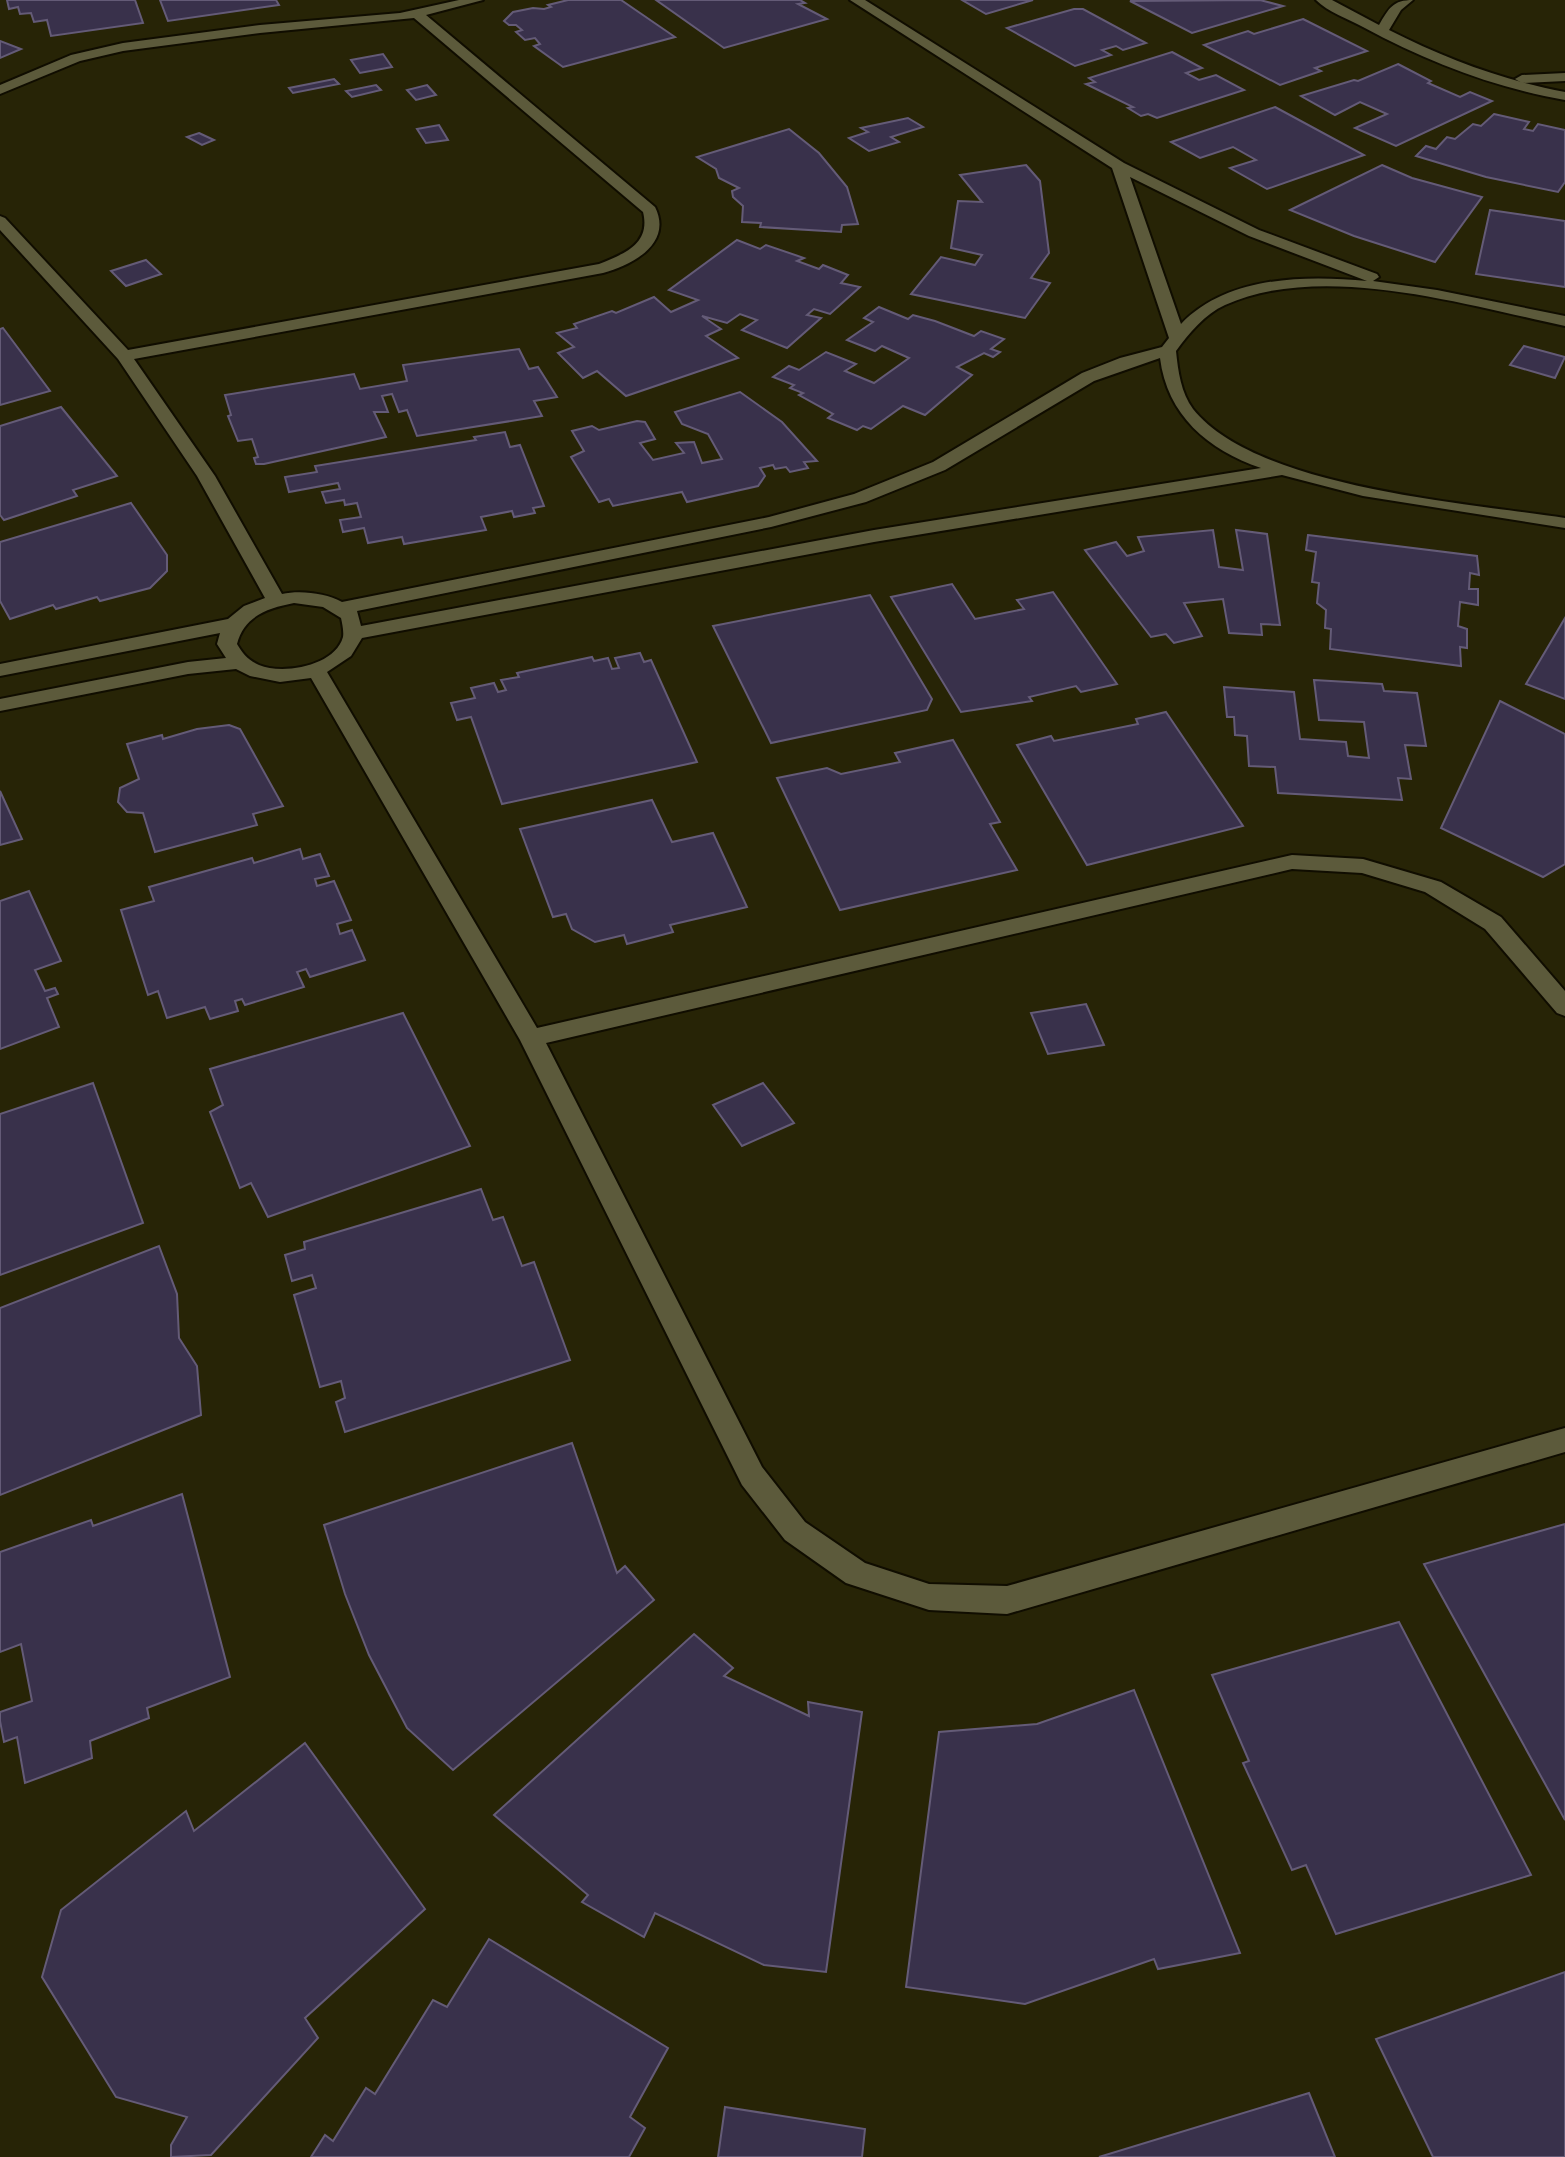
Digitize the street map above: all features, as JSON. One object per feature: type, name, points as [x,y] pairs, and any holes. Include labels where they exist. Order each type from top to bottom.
[{"type":"street","points":[[0,90],[76,58],[136,45],[260,29],[418,15],[477,0]]},
{"type":"street","points":[[856,0],[1119,166],[1254,233],[1423,294]]},
{"type":"street","points":[[1322,0],[1426,56],[1483,78],[1565,96]]},
{"type":"street","points":[[1382,31],[1396,8],[1407,0]]},
{"type":"street","points":[[124,356],[603,268],[642,248],[652,235],[655,222],[650,210],[418,15]]},
{"type":"street","points":[[1483,78],[1565,77]]},
{"type":"street","points":[[1119,166],[1173,344],[1170,384],[1189,416],[1226,446],[1279,470],[1341,487],[1565,523]]},
{"type":"street","points":[[0,221],[124,356],[206,476],[276,600]]},
{"type":"street","points":[[342,608],[771,522],[860,498],[939,466],[1088,377],[1173,344],[1219,302],[1264,287],[1302,283],[1351,284],[1423,294],[1565,321]]},
{"type":"street","points":[[355,633],[874,536],[1279,470]]},
{"type":"street","points":[[313,598],[342,608],[350,615],[355,633],[350,647],[336,660],[316,670],[281,676],[248,670],[236,663],[227,644],[234,624],[244,614],[276,600],[313,598]]},
{"type":"street","points":[[0,670],[234,624]]},
{"type":"street","points":[[0,705],[188,668],[236,663]]},
{"type":"street","points":[[316,670],[531,1038],[752,1476],[795,1531],[856,1574],[929,1597],[1007,1600],[1565,1440]]},
{"type":"street","points":[[531,1038],[1292,862],[1363,866],[1433,887],[1493,923],[1565,1007]]},
{"type":"building","points":[[7,0],[135,0],[143,23],[51,36],[47,20],[34,22],[31,13],[20,14],[18,7],[9,9]]},
{"type":"building","points":[[160,0],[276,0],[279,5],[168,21]]},
{"type":"building","points":[[568,0],[621,0],[675,37],[563,67],[534,46],[540,44],[535,38],[525,40],[516,32],[522,30],[504,21],[513,12],[544,9]]},
{"type":"building","points":[[656,0],[800,0],[805,3],[798,4],[827,19],[724,48]]},
{"type":"building","points":[[962,0],[1033,0],[986,14]]},
{"type":"building","points":[[1260,0],[1283,6],[1192,33],[1130,1]]},
{"type":"building","points":[[1083,9],[1146,43],[1123,50],[1116,46],[1102,50],[1111,55],[1075,66],[1007,28]]},
{"type":"building","points":[[1303,19],[1367,51],[1315,68],[1321,71],[1280,85],[1204,45],[1248,31],[1254,34]]},
{"type":"building","points":[[0,41],[21,49],[0,58]]},
{"type":"building","points":[[1172,52],[1202,68],[1186,73],[1199,80],[1216,75],[1244,90],[1157,118],[1148,114],[1141,116],[1128,108],[1133,107],[1086,84],[1095,82],[1089,78]]},
{"type":"building","points":[[383,54],[392,67],[360,73],[351,60]]},
{"type":"building","points":[[1398,64],[1431,81],[1428,83],[1460,97],[1470,92],[1492,101],[1396,146],[1355,128],[1387,114],[1360,102],[1335,115],[1301,96],[1358,81]]},
{"type":"building","points":[[334,79],[339,84],[293,93],[289,88]]},
{"type":"building","points":[[376,85],[381,90],[352,97],[346,91]]},
{"type":"building","points":[[427,85],[436,95],[416,100],[407,90]]},
{"type":"building","points":[[1275,107],[1364,155],[1267,189],[1230,168],[1256,160],[1233,147],[1200,158],[1171,142]]},
{"type":"building","points":[[1494,114],[1529,122],[1524,129],[1533,131],[1538,124],[1565,130],[1565,182],[1558,192],[1486,177],[1416,156],[1426,146],[1436,149],[1447,137],[1455,139],[1473,124],[1481,126]]},
{"type":"building","points":[[908,118],[923,127],[891,137],[899,142],[869,151],[849,138],[868,132],[861,128]]},
{"type":"building","points":[[439,125],[448,140],[426,143],[417,129]]},
{"type":"building","points":[[789,129],[819,153],[847,187],[858,224],[842,225],[841,232],[760,227],[761,223],[742,222],[743,206],[733,197],[732,191],[739,188],[719,178],[716,169],[697,157]]},
{"type":"building","points":[[199,133],[214,140],[202,145],[187,137]]},
{"type":"building","points":[[1026,165],[1040,181],[1049,253],[1031,278],[1050,283],[1025,318],[911,294],[941,257],[975,265],[982,255],[951,248],[958,201],[982,202],[960,175]]},
{"type":"building","points":[[1382,165],[1412,178],[1482,197],[1435,262],[1354,236],[1290,210]]},
{"type":"building","points":[[1490,210],[1565,221],[1565,287],[1476,274]]},
{"type":"building","points":[[737,240],[760,249],[766,245],[804,258],[797,261],[819,269],[823,265],[848,275],[841,283],[860,287],[830,314],[814,309],[807,315],[821,318],[787,348],[742,330],[757,320],[740,314],[727,323],[702,316],[721,329],[706,336],[738,358],[626,396],[597,371],[583,378],[558,353],[574,347],[557,333],[577,328],[574,324],[612,311],[616,313],[654,297],[671,312],[698,300],[669,290]]},
{"type":"building","points":[[146,260],[161,274],[126,286],[111,271]]},
{"type":"building","points":[[879,307],[908,319],[913,315],[974,336],[981,331],[1004,339],[991,349],[1000,352],[993,357],[984,353],[957,367],[972,375],[925,415],[903,406],[871,429],[863,426],[857,430],[828,418],[833,414],[799,395],[803,393],[790,388],[794,385],[773,377],[789,366],[799,370],[826,352],[856,364],[845,371],[874,383],[909,358],[882,346],[875,351],[847,340],[873,322],[864,318]]},
{"type":"building","points":[[3,328],[50,391],[0,405],[0,329]]},
{"type":"building","points":[[1524,346],[1565,357],[1555,378],[1510,365]]},
{"type":"building","points":[[519,349],[529,369],[538,367],[557,397],[534,401],[542,416],[417,436],[407,410],[399,412],[392,394],[382,396],[388,412],[374,412],[386,437],[256,464],[254,458],[258,457],[252,439],[238,441],[228,416],[231,415],[225,395],[354,374],[360,389],[407,381],[403,365]]},
{"type":"building","points":[[740,392],[782,422],[817,461],[804,462],[808,468],[790,472],[786,467],[775,469],[773,465],[760,468],[765,476],[758,486],[687,502],[682,492],[613,506],[609,499],[599,502],[571,457],[584,451],[572,431],[592,426],[599,430],[637,421],[645,422],[655,439],[640,443],[653,460],[684,453],[676,443],[694,442],[702,463],[722,459],[708,434],[682,424],[675,412]]},
{"type":"building","points":[[61,407],[117,476],[73,490],[77,496],[4,520],[0,515],[0,426]]},
{"type":"building","points":[[505,432],[510,447],[520,445],[544,506],[533,508],[535,513],[514,517],[512,511],[481,517],[486,530],[404,544],[402,537],[368,543],[364,528],[343,532],[340,520],[361,517],[357,503],[345,505],[344,500],[326,503],[322,492],[340,489],[338,483],[289,492],[285,477],[317,472],[315,466],[476,440],[474,437]]},
{"type":"building","points":[[131,503],[167,555],[167,571],[150,588],[100,601],[97,597],[56,609],[53,605],[10,619],[0,601],[0,542]]},
{"type":"building","points":[[1213,530],[1219,567],[1243,570],[1236,530],[1267,534],[1280,625],[1261,624],[1262,635],[1229,633],[1223,599],[1184,603],[1202,636],[1174,643],[1166,634],[1151,637],[1085,550],[1116,542],[1127,556],[1144,551],[1138,537]]},
{"type":"building","points":[[1308,535],[1477,556],[1479,575],[1470,573],[1469,589],[1478,589],[1478,605],[1460,602],[1458,626],[1467,629],[1467,648],[1460,647],[1461,666],[1330,649],[1331,629],[1325,628],[1326,610],[1317,603],[1319,583],[1312,582],[1316,552],[1306,550]]},
{"type":"building","points":[[952,584],[975,619],[1024,609],[1017,600],[1053,592],[1117,684],[1081,692],[1076,686],[1029,697],[1032,701],[961,712],[891,597]]},
{"type":"building","points":[[870,595],[932,699],[927,710],[771,743],[713,626]]},
{"type":"building","points":[[1565,618],[1565,699],[1526,684]]},
{"type":"building","points":[[640,653],[644,662],[651,660],[697,762],[502,804],[471,717],[457,720],[451,703],[475,698],[471,688],[494,683],[498,692],[506,690],[501,680],[519,677],[517,673],[592,657],[594,661],[608,658],[612,669],[619,668],[615,658]]},
{"type":"building","points":[[1314,680],[1382,684],[1384,691],[1417,693],[1426,746],[1405,745],[1411,779],[1398,778],[1402,800],[1278,793],[1275,767],[1249,766],[1247,736],[1235,735],[1234,717],[1227,717],[1224,687],[1294,692],[1300,739],[1346,742],[1348,756],[1369,758],[1364,722],[1319,720]]},
{"type":"building","points":[[1500,701],[1565,734],[1565,864],[1543,877],[1441,828]]},
{"type":"building","points":[[1166,712],[1243,826],[1087,865],[1017,745],[1051,736],[1054,741],[1138,724],[1136,719]]},
{"type":"building","points":[[229,725],[240,729],[283,806],[253,814],[257,825],[155,852],[143,813],[127,812],[118,802],[120,788],[139,779],[127,744],[162,735],[163,739],[197,729]]},
{"type":"building","points":[[953,740],[1000,822],[990,824],[1017,870],[840,910],[777,778],[827,768],[841,774],[900,762],[895,753]]},
{"type":"building","points":[[0,791],[22,839],[0,845]]},
{"type":"building","points":[[652,800],[672,842],[713,833],[747,907],[670,925],[673,932],[627,944],[624,935],[595,942],[572,929],[566,914],[553,917],[520,829]]},
{"type":"building","points":[[300,849],[303,859],[320,854],[329,876],[315,879],[317,886],[334,881],[351,920],[337,924],[340,934],[352,930],[365,960],[310,977],[306,969],[297,972],[304,987],[245,1005],[242,999],[235,1001],[238,1011],[210,1019],[205,1007],[167,1018],[158,991],[148,995],[121,910],[154,901],[149,887],[252,858],[254,863]]},
{"type":"building","points":[[29,891],[61,961],[35,970],[45,991],[55,988],[58,994],[47,998],[59,1027],[0,1049],[0,901]]},
{"type":"building","points":[[1086,1004],[1104,1045],[1048,1054],[1031,1013]]},
{"type":"building","points":[[403,1013],[470,1146],[268,1217],[251,1183],[240,1188],[210,1112],[223,1105],[210,1069]]},
{"type":"building","points":[[93,1083],[143,1223],[0,1275],[0,1114]]},
{"type":"building","points":[[763,1083],[794,1123],[742,1146],[713,1105]]},
{"type":"building","points":[[481,1189],[493,1220],[503,1217],[522,1266],[534,1262],[570,1360],[345,1432],[336,1402],[345,1398],[341,1381],[320,1387],[294,1295],[316,1288],[312,1275],[292,1281],[285,1255],[305,1249],[304,1242]]},
{"type":"building","points":[[159,1246],[177,1294],[179,1338],[197,1366],[201,1415],[0,1495],[0,1308]]},
{"type":"building","points":[[572,1443],[617,1573],[625,1566],[654,1600],[453,1770],[407,1728],[369,1655],[345,1594],[324,1525]]},
{"type":"building","points":[[182,1494],[230,1677],[147,1708],[149,1718],[90,1741],[92,1758],[25,1783],[17,1737],[4,1742],[0,1721],[0,1712],[32,1701],[21,1644],[0,1652],[0,1552],[91,1520],[93,1526]]},
{"type":"building","points":[[1565,1524],[1565,1820],[1424,1564]]},
{"type":"building","points":[[1399,1622],[1531,1875],[1336,1934],[1306,1865],[1292,1870],[1243,1763],[1249,1761],[1212,1675]]},
{"type":"building","points":[[694,1634],[733,1668],[724,1676],[809,1716],[808,1702],[862,1712],[826,1972],[764,1965],[655,1913],[644,1937],[582,1902],[588,1895],[494,1815]]},
{"type":"building","points":[[1134,1690],[1240,1953],[1158,1969],[1154,1959],[1025,2004],[906,1987],[939,1732],[1037,1724]]},
{"type":"building","points":[[305,1743],[425,1909],[305,2018],[318,2038],[211,2155],[171,2157],[171,2145],[187,2117],[116,2097],[42,1977],[61,1910],[186,1811],[194,1831]]},
{"type":"building","points":[[489,1939],[668,2048],[630,2117],[645,2128],[629,2157],[311,2157],[325,2135],[333,2141],[366,2088],[375,2094],[433,2000],[447,2007]]},
{"type":"building","points":[[1565,1972],[1565,2157],[1433,2157],[1376,2039]]},
{"type":"building","points":[[1309,2093],[1335,2157],[1099,2157]]},
{"type":"building","points":[[725,2107],[865,2129],[862,2157],[718,2157]]}]
